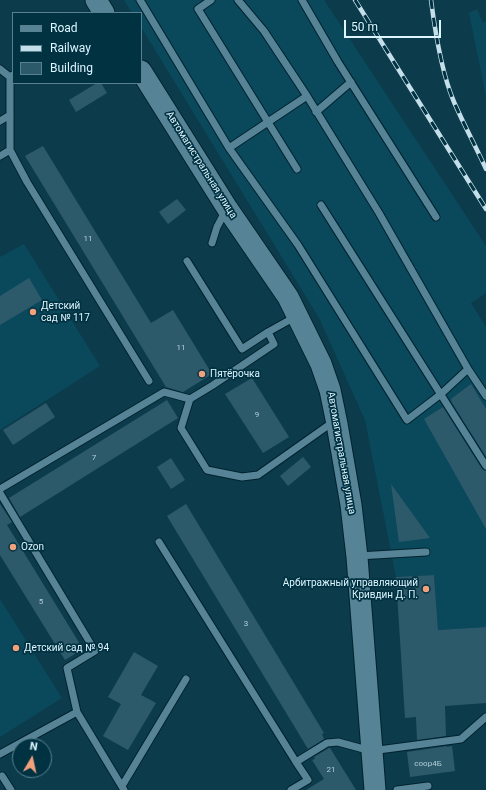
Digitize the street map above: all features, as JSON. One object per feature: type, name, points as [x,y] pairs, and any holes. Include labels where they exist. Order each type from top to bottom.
[{"type":"main road","points":[[96,0],[103,12]]},
{"type":"main road","name":"Автомагистральная улица","points":[[142,74],[227,208],[288,298],[321,364],[330,390],[351,505],[357,556],[375,790]]},
{"type":"lane","points":[[140,0],[229,148],[298,245],[407,420],[441,394],[468,369]]},
{"type":"lane","points":[[211,0],[198,9],[297,169]]},
{"type":"lane","points":[[238,0],[264,31],[307,96],[379,213],[468,369],[486,396]]},
{"type":"lane","points":[[302,0],[351,82],[436,217]]},
{"type":"lane","points":[[0,68],[12,76],[10,150],[27,182],[148,381]]},
{"type":"lane","points":[[316,112],[351,82]]},
{"type":"lane","points":[[229,148],[307,96]]},
{"type":"lane","points":[[0,121],[10,115]]},
{"type":"lane","points":[[0,156],[10,150]]},
{"type":"lane","points":[[321,205],[486,466]]},
{"type":"lane","points":[[212,243],[217,227],[227,208]]},
{"type":"lane","points":[[187,262],[242,349],[268,332],[297,316]]},
{"type":"lane","points":[[268,332],[274,344],[190,399],[181,428],[207,470],[242,477],[258,475],[336,419]]},
{"type":"lane","points":[[0,489],[164,392],[190,399]]},
{"type":"lane","points":[[0,493],[95,651],[67,668],[77,712],[123,788],[186,678]]},
{"type":"lane","points":[[159,542],[308,780],[291,790]]},
{"type":"lane","points":[[357,556],[426,552]]},
{"type":"lane","points":[[0,754],[77,712]]},
{"type":"lane","points":[[296,762],[327,743],[338,742],[371,751],[461,739],[486,717]]},
{"type":"lane","points":[[2,776],[11,790]]},
{"type":"lane","points":[[397,790],[428,786]]},
{"type":"shaded area","points":[[124,0],[324,0],[486,246],[486,293],[471,303],[486,327],[486,627],[438,630],[434,575],[396,577],[365,420],[319,318],[142,29],[142,12],[131,12]]},
{"type":"shaded area","points":[[477,9],[483,23],[486,21],[486,97],[469,13]]},
{"type":"shaded area","name":"Детский сад № 117","points":[[24,244],[100,366],[0,430],[0,257]]},
{"type":"shaded area","name":"Детский сад № 94","points":[[0,599],[62,698],[0,737]]},
{"type":"building","points":[[95,84],[102,84],[107,93],[76,112],[69,100]]},
{"type":"building","points":[[43,146],[151,323],[173,310],[212,374],[183,392],[166,387],[25,156]]},
{"type":"building","points":[[177,199],[186,210],[168,224],[159,212]]},
{"type":"building","points":[[29,278],[42,300],[0,325],[0,296]]},
{"type":"building","points":[[252,378],[289,437],[263,453],[225,394]]},
{"type":"building","points":[[471,384],[486,409],[486,457],[451,401],[451,399]]},
{"type":"building","points":[[167,400],[178,418],[20,517],[9,498]]},
{"type":"building","points":[[46,403],[55,417],[13,445],[3,430]]},
{"type":"building","points":[[443,407],[482,469],[486,471],[486,529],[424,419]]},
{"type":"building","points":[[303,457],[311,467],[288,486],[280,476]]},
{"type":"building","points":[[171,458],[185,480],[171,489],[157,467]]},
{"type":"building","points":[[391,484],[430,538],[399,542]]},
{"type":"building","points":[[0,504],[12,522],[7,525],[83,649],[65,660],[0,555]]},
{"type":"building","points":[[186,504],[324,733],[322,734],[324,739],[308,749],[167,516]]},
{"type":"building","points":[[434,575],[438,630],[486,627],[486,703],[445,706],[446,736],[417,740],[416,717],[405,718],[396,577]]},
{"type":"building","points":[[134,652],[158,666],[141,695],[156,703],[128,750],[103,736],[121,704],[108,697]]},
{"type":"building","points":[[452,746],[455,771],[410,777],[407,752]]},
{"type":"building","points":[[329,748],[356,790],[306,790],[324,779],[312,760],[315,759],[314,757]]},
{"type":"railway","points":[[355,0],[486,209]]},
{"type":"railway","points":[[431,0],[446,79],[458,111],[486,169]]},
{"type":"place","name":"Детский сад № 117","points":[[33,312]]},
{"type":"place","name":"Пятёрочка","points":[[202,374]]},
{"type":"place","name":"Ozon","points":[[13,547]]},
{"type":"place","name":"Арбитражный управляющий Кривдин Д. П.","points":[[426,589]]},
{"type":"place","name":"Детский сад № 94","points":[[16,648]]}]
